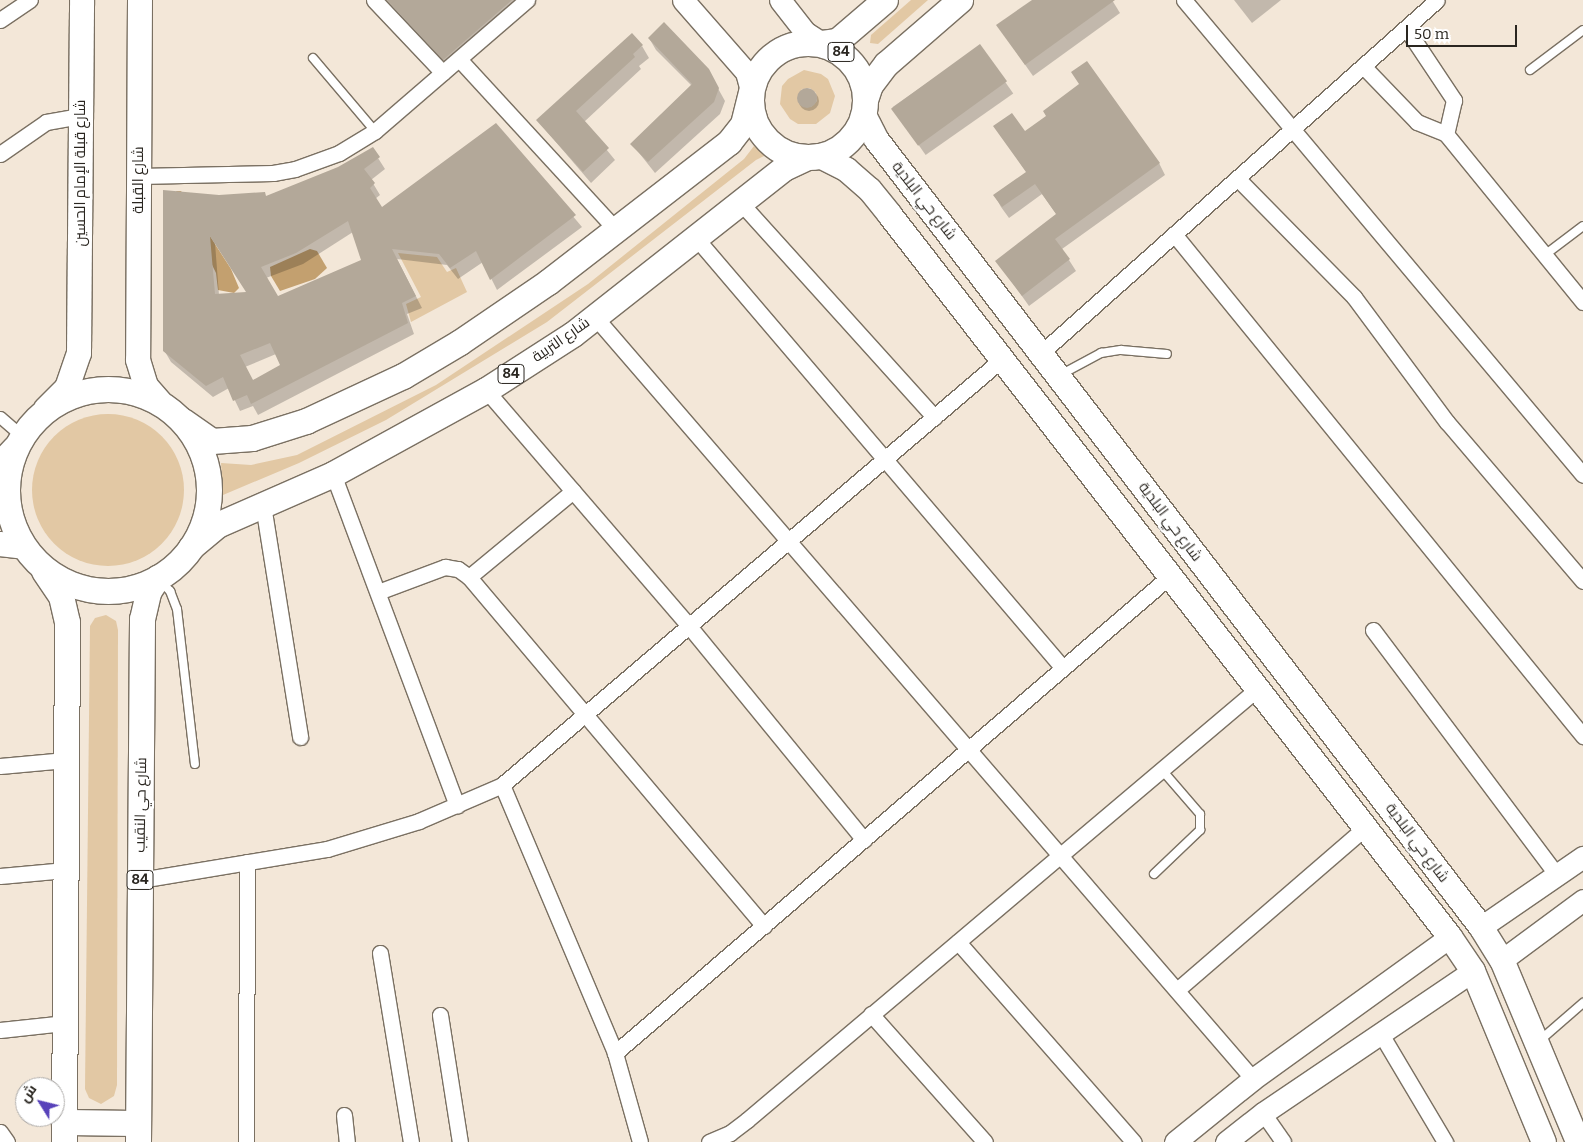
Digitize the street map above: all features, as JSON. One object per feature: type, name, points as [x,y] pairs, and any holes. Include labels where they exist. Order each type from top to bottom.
[{"type":"highway","name":"84","points":[[64,1132],[68,622],[61,596],[21,552],[7,499],[7,482],[12,449],[46,409],[72,394],[102,388],[132,391],[160,402],[212,440],[233,441],[274,432],[346,404],[460,342],[617,231],[734,137],[746,116],[757,73],[768,58],[784,47],[803,42],[832,43],[851,30],[885,0]]},
{"type":"highway","points":[[865,106],[870,85],[886,64],[960,0]]},
{"type":"highway","name":"84","points":[[751,91],[755,123],[764,137],[782,151],[813,157],[844,145],[860,126],[865,106],[862,79],[853,63],[839,51],[822,44]]},
{"type":"highway","name":"شارع التربية","points":[[191,548],[217,525],[333,474],[486,390],[595,317],[784,168],[813,157]]},
{"type":"highway","name":"84","points":[[21,552],[59,579],[83,588],[125,589],[157,578],[176,565],[191,548],[204,523],[209,496],[208,469],[199,444],[184,421]]},
{"type":"highway","name":"شارع حي النقيب","points":[[138,1133],[142,619],[148,592],[157,578]]},
{"type":"highway","points":[[64,1132],[138,1133]]},
{"type":"main road","name":"شارع قبلة الإمام الحسين","points":[[46,409],[71,382],[80,346],[82,0]]},
{"type":"main road","name":"شارع القبلة","points":[[140,0],[138,360],[142,380],[160,402]]},
{"type":"main road","points":[[683,0],[746,72],[751,91]]},
{"type":"main road","points":[[780,0],[805,32],[822,44]]},
{"type":"main road","name":"شارع حي البلدية","points":[[865,106],[876,139],[1481,927],[1502,960]]},
{"type":"main road","name":"شارع حي البلدية","points":[[813,157],[847,170],[870,190],[1450,937],[1474,971]]},
{"type":"main road","points":[[890,215],[896,200],[902,194],[918,192]]},
{"type":"main road","points":[[1481,927],[1583,857]]},
{"type":"main road","points":[[1576,1138],[1502,960],[1583,900]]},
{"type":"main road","points":[[1175,1142],[1253,1079],[1450,937]]},
{"type":"main road","points":[[1226,1142],[1262,1113],[1474,971],[1544,1142]]},
{"type":"main road","points":[[1534,1120],[1548,1121],[1563,1107]]},
{"type":"main road","points":[[1549,1142],[1560,1133],[1576,1138]]},
{"type":"street","points":[[0,20],[30,0]]},
{"type":"street","points":[[374,0],[443,73]]},
{"type":"street","points":[[139,176],[250,175],[295,169],[340,154],[375,131],[527,0]]},
{"type":"street","points":[[1184,0],[1583,475]]},
{"type":"street","points":[[1041,353],[1437,0]]},
{"type":"street","points":[[1406,28],[1454,100],[1446,134]]},
{"type":"street","points":[[459,59],[617,231]]},
{"type":"street","points":[[1363,66],[1417,122],[1446,134],[1546,254],[1583,302]]},
{"type":"street","points":[[0,154],[46,122],[81,116]]},
{"type":"street","points":[[1237,178],[1354,298],[1447,422],[1583,581]]},
{"type":"street","points":[[740,202],[934,417]]},
{"type":"street","points":[[1174,234],[1583,736]]},
{"type":"street","points":[[696,238],[1063,668]]},
{"type":"street","points":[[595,317],[1253,1079]]},
{"type":"street","points":[[140,880],[327,849],[457,806],[502,785],[1002,359]]},
{"type":"street","points":[[486,390],[689,626],[864,840]]},
{"type":"street","points":[[0,417],[12,449]]},
{"type":"street","points":[[333,474],[457,806]]},
{"type":"street","points":[[469,578],[573,491]]},
{"type":"street","points":[[263,505],[300,737]]},
{"type":"street","points":[[378,592],[445,567],[458,569],[469,578],[587,713],[764,926]]},
{"type":"street","points":[[615,1054],[1170,576]]},
{"type":"street","points":[[1373,630],[1556,874]]},
{"type":"street","points":[[709,1142],[730,1133],[747,1120],[1258,689]]},
{"type":"street","points":[[0,766],[66,760]]},
{"type":"street","points":[[502,785],[615,1054],[640,1142]]},
{"type":"street","points":[[1177,990],[1365,828]]},
{"type":"street","points":[[246,1142],[247,862]]},
{"type":"street","points":[[0,876],[66,870]]},
{"type":"street","points":[[958,942],[1134,1142]]},
{"type":"street","points":[[380,953],[411,1142]]},
{"type":"street","points":[[871,1014],[985,1142]]},
{"type":"street","points":[[440,1015],[460,1142]]},
{"type":"street","points":[[0,1030],[64,1023]]},
{"type":"street","points":[[1381,1034],[1445,1142]]},
{"type":"street","points":[[1262,1113],[1283,1142]]},
{"type":"street","points":[[344,1115],[347,1142]]},
{"type":"street","points":[[0,1132],[7,1142]]},
{"type":"lane","points":[[1530,70],[1583,30]]},
{"type":"lane","points":[[313,58],[375,131]]},
{"type":"lane","points":[[1546,254],[1583,226]]},
{"type":"lane","points":[[1058,376],[1101,353],[1121,350],[1167,354]]},
{"type":"lane","points":[[157,578],[170,591],[177,609],[196,764]]},
{"type":"lane","points":[[1154,874],[1200,830],[1200,814],[1162,770]]},
{"type":"lane","points":[[1537,1043],[1583,1003]]},
{"type":"shaded area","points":[[911,0],[928,0],[878,44],[870,43],[871,35]]},
{"type":"shaded area","points":[[804,70],[821,74],[828,79],[835,96],[830,113],[816,124],[798,124],[790,119],[780,104],[782,86],[788,79]],"holes":[[[810,88],[816,93],[817,101],[811,107],[803,106],[798,96],[802,89]]]},
{"type":"shaded area","points":[[754,146],[766,155],[756,160],[547,322],[386,420],[299,463],[223,495],[221,463],[251,465],[297,455],[436,385],[588,284],[744,159]]},
{"type":"shaded area","points":[[176,191],[181,191],[231,269],[239,288],[234,293],[218,290],[216,273]]},
{"type":"shaded area","points":[[310,249],[317,251],[327,268],[315,279],[280,291],[271,276],[270,267]]},
{"type":"shaded area","points":[[398,253],[437,257],[447,272],[456,268],[467,292],[411,322],[406,304],[421,297]]},
{"type":"shaded area","points":[[108,414],[123,415],[137,420],[162,436],[178,461],[183,475],[183,505],[178,519],[162,544],[137,560],[123,565],[108,566],[93,565],[79,560],[54,544],[38,519],[33,505],[32,490],[33,475],[38,461],[54,436],[79,420],[93,415]]},
{"type":"shaded area","points":[[106,615],[116,621],[118,630],[117,1085],[114,1096],[101,1104],[89,1098],[85,1089],[90,626],[95,618]]},
{"type":"building","points":[[387,0],[512,0],[443,60]]},
{"type":"building","points":[[1032,0],[1115,0],[1025,65],[996,25]]},
{"type":"building","points":[[664,22],[709,69],[719,88],[714,102],[648,162],[630,144],[692,84],[648,38]]},
{"type":"building","points":[[632,33],[643,45],[633,54],[635,57],[576,111],[609,148],[583,172],[536,120]]},
{"type":"building","points":[[980,44],[1007,81],[918,146],[891,109]]},
{"type":"building","points":[[1087,61],[1160,163],[1055,239],[1070,259],[1022,296],[995,261],[1056,214],[1035,184],[1002,207],[993,195],[1026,172],[993,126],[1012,113],[1025,131],[1046,116],[1043,111],[1079,84],[1071,72]]},
{"type":"building","points":[[807,88],[814,91],[817,98],[814,105],[807,108],[800,105],[797,98],[800,91]]},
{"type":"building","points":[[496,123],[576,215],[490,280],[476,251],[450,268],[439,254],[392,249],[416,296],[402,303],[408,323],[251,404],[247,395],[233,401],[223,377],[206,386],[163,351],[163,190],[219,195],[265,192],[266,196],[338,167],[373,147],[380,157],[364,169],[375,183],[370,188],[382,207]],"holes":[[[348,221],[361,260],[278,296],[261,267],[296,253]],[[210,236],[246,292],[215,294]],[[270,343],[280,365],[253,380],[240,355]]]}]
